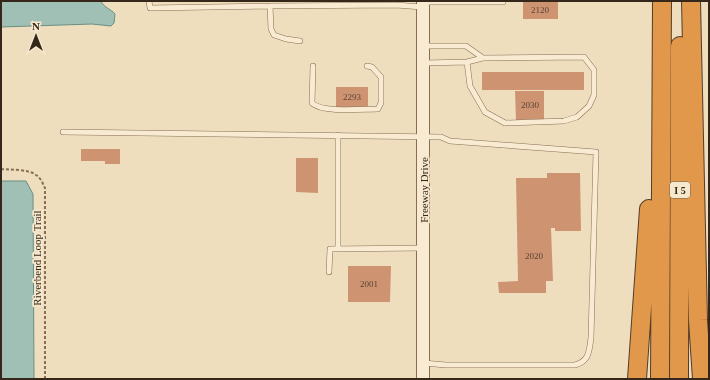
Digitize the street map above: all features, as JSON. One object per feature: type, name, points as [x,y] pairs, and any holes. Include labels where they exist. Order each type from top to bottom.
[{"type":"highway","name":"I 5","points":[[660,379],[662,1]]},
{"type":"highway","name":"I 5","points":[[678,379],[680,1]]},
{"type":"highway","points":[[691,1],[698,320],[702,379]]},
{"type":"highway","points":[[637,379],[645,287],[652,164],[662,54]]},
{"type":"street","name":"Freeway Drive","points":[[423,3],[423,379]]},
{"type":"lane","points":[[149,1],[150,8],[354,3],[396,5],[423,3],[503,2]]},
{"type":"lane","points":[[270,6],[271,29],[274,35],[286,40],[300,41]]},
{"type":"lane","points":[[423,46],[466,46],[483,58]]},
{"type":"lane","points":[[424,62],[467,62],[483,58],[584,57],[594,70],[594,95],[589,106],[577,117],[564,121],[505,123],[485,112],[470,86],[467,62]]},
{"type":"lane","points":[[312,66],[312,103],[316,107],[326,109],[378,109],[381,103],[381,77],[372,67],[367,66]]},
{"type":"lane","points":[[62,132],[424,136],[441,137],[450,141],[596,152],[591,338],[587,359],[584,362],[575,365],[446,365],[423,363]]},
{"type":"lane","points":[[338,135],[338,249]]},
{"type":"lane","points":[[329,272],[330,249],[424,248]]},
{"type":"path","name":"Riverbend Loop Trail","points":[[1,169],[22,170],[36,174],[45,188],[45,379]]},
{"type":"water","points":[[1,1],[101,1],[103,5],[115,14],[114,23],[111,26],[92,24],[1,27]]},
{"type":"water","points":[[1,181],[26,181],[33,194],[34,379],[1,379]]},
{"type":"building","points":[[523,1],[558,1],[558,19],[523,19]]},
{"type":"building","points":[[482,72],[584,72],[584,90],[482,90]]},
{"type":"building","points":[[336,87],[368,87],[368,107],[336,107]]},
{"type":"building","points":[[515,91],[544,91],[544,119],[516,120]]},
{"type":"building","points":[[81,149],[120,149],[120,164],[105,164],[105,161],[81,161]]},
{"type":"building","points":[[296,158],[318,158],[318,193],[296,192]]},
{"type":"building","points":[[547,173],[580,173],[581,231],[555,231],[555,228],[551,228],[553,281],[546,281],[546,293],[499,293],[498,282],[518,281],[516,178],[547,178]]},
{"type":"building","points":[[348,266],[391,266],[390,302],[348,302]]}]
